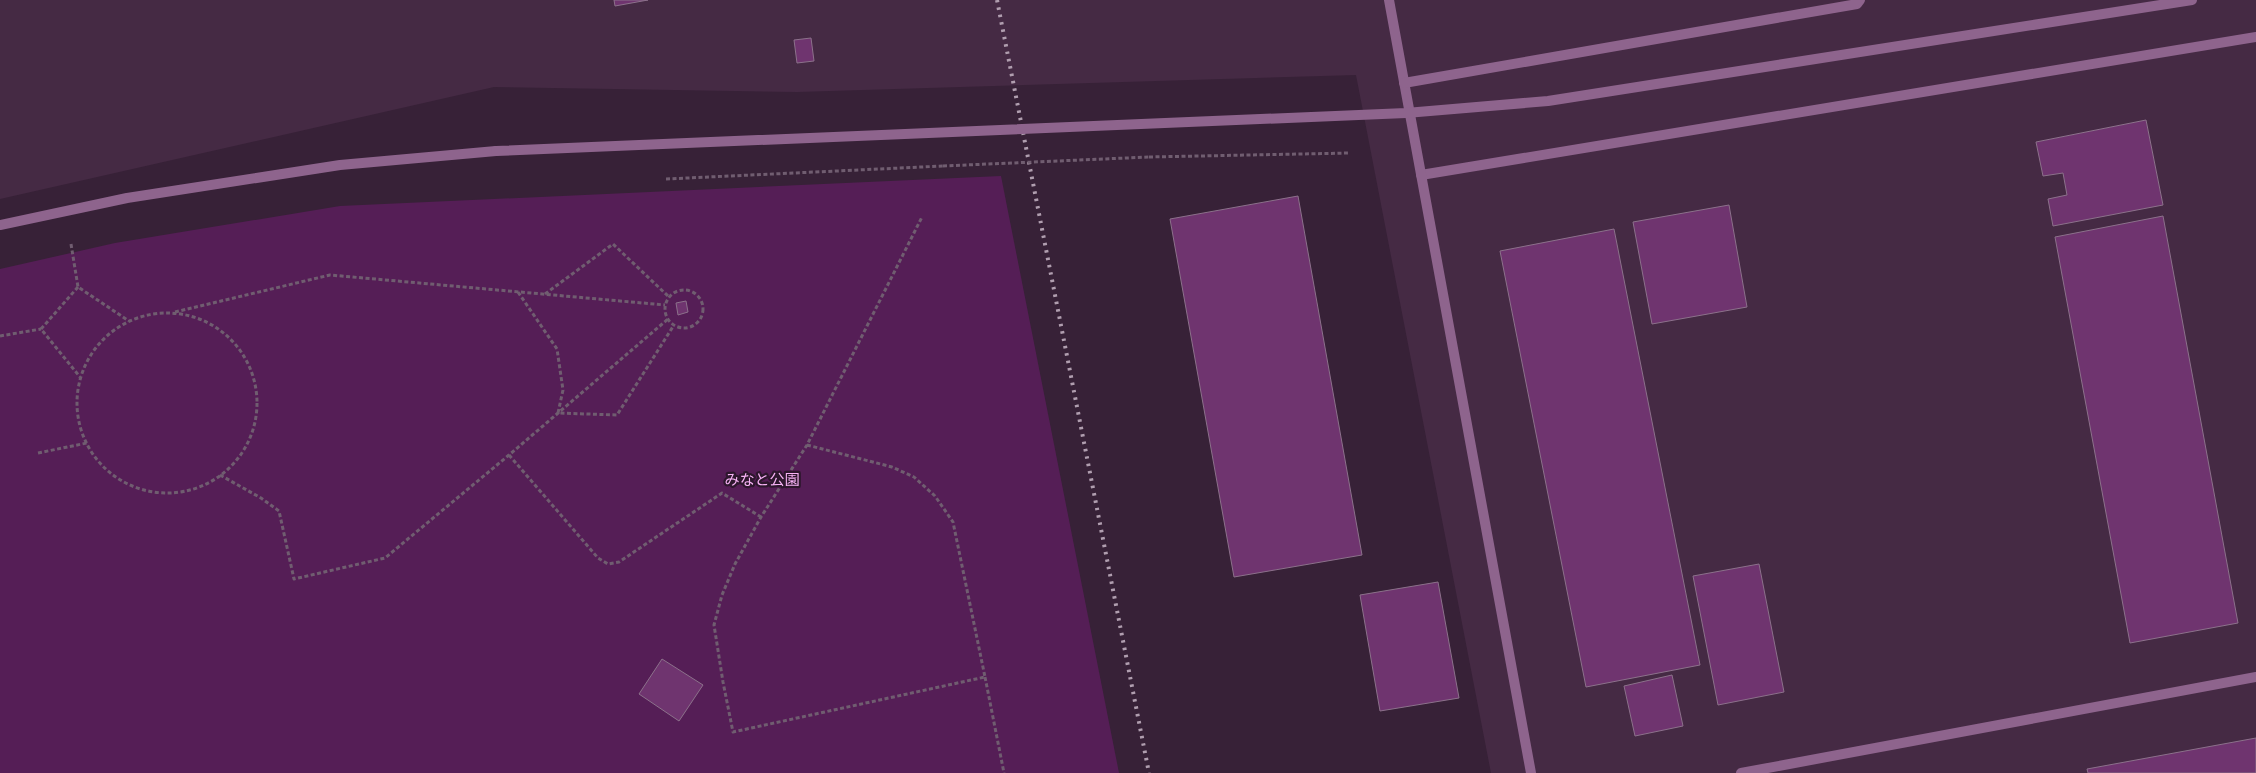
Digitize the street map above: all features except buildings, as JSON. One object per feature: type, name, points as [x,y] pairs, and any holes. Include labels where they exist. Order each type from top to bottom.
[{"type":"street","points":[[1389,0],[1531,773]]},
{"type":"street","points":[[1404,83],[1857,4],[1860,0]]},
{"type":"street","points":[[0,225],[127,198],[340,165],[496,151],[1406,113],[1548,102],[2192,0]]},
{"type":"street","points":[[1421,175],[2256,37]]},
{"type":"street","points":[[1741,773],[2256,677]]},
{"type":"path","points":[[666,179],[1149,157],[1350,153]]},
{"type":"path","points":[[922,217],[807,445],[761,517],[735,564],[722,595],[714,625],[722,682],[733,732],[985,677]]},
{"type":"path","points":[[71,244],[78,287],[129,320]]},
{"type":"path","points":[[545,294],[612,244],[669,297]]},
{"type":"path","points":[[172,312],[193,317],[213,325],[230,339],[243,356],[253,376],[256,397],[255,419],[249,440],[238,458],[220,475],[204,485],[183,491],[162,493],[140,489],[121,480],[103,466],[87,443],[81,430],[76,408],[84,366],[96,347],[110,332],[129,320],[150,314],[172,312],[330,275],[665,305]]},
{"type":"path","points":[[0,336],[41,329],[78,287]]},
{"type":"path","points":[[687,290],[696,294],[702,303],[702,312],[698,321],[690,327],[680,327],[668,319],[665,305],[669,297],[678,291],[687,290]]},
{"type":"path","points":[[518,292],[557,349],[562,390],[558,414]]},
{"type":"path","points":[[220,475],[261,498],[279,512],[294,579],[385,558],[558,414],[668,319]]},
{"type":"path","points":[[558,414],[617,415],[674,324]]},
{"type":"path","points":[[41,329],[81,377]]},
{"type":"path","points":[[38,453],[87,443]]},
{"type":"path","points":[[807,445],[892,467],[914,477],[935,496],[953,522],[1004,773]]},
{"type":"path","points":[[509,455],[598,558],[608,564],[619,562],[722,493],[761,517]]},
{"type":"shaded area","points":[[0,0],[2256,0],[2256,773],[1491,773],[1356,75],[797,92],[494,87],[0,199]]},
{"type":"green space","name":"みなと公園","points":[[1001,176],[1119,773],[0,773],[0,269],[115,243],[340,206]]},
{"type":"railway","points":[[997,0],[1149,773]]}]
